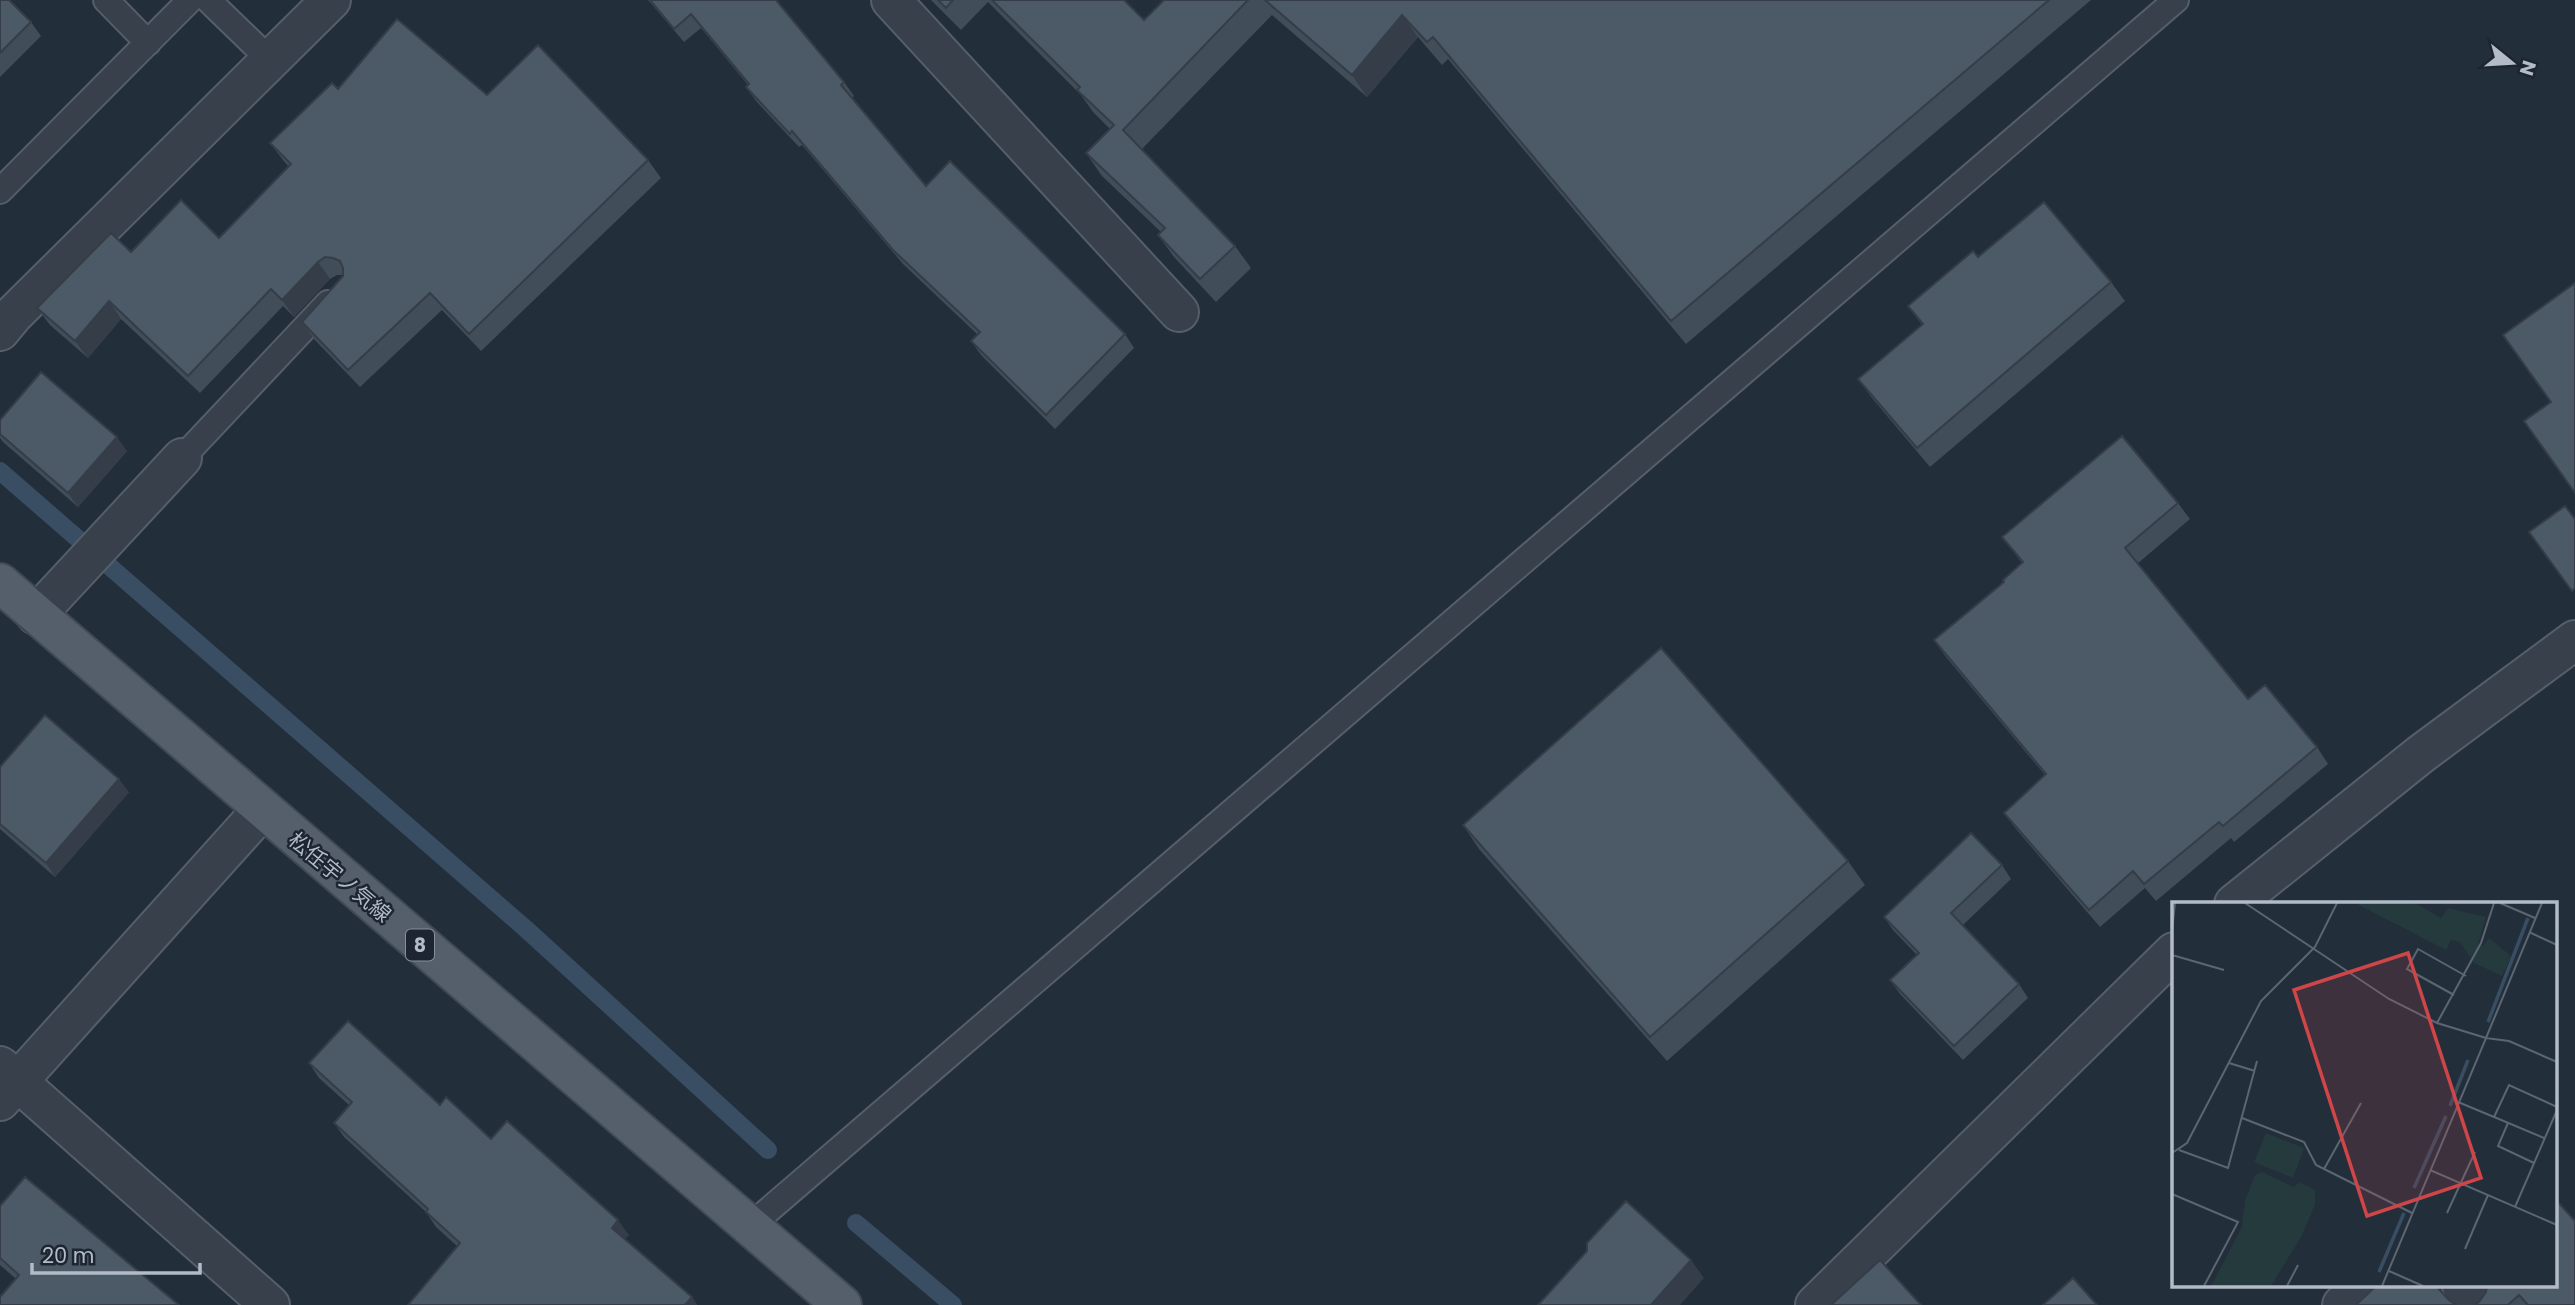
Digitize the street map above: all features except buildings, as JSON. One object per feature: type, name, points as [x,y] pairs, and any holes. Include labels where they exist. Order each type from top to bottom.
[{"type":"main road","name":"松任宇ノ気線","points":[[0,583],[842,1305]]},
{"type":"street","points":[[5,316],[331,0]]},
{"type":"street","points":[[891,0],[1179,312]]},
{"type":"street","points":[[36,615],[182,458]]},
{"type":"street","points":[[2236,902],[2421,754],[2575,640]]},
{"type":"street","points":[[262,810],[6,1083],[270,1305]]},
{"type":"street","points":[[1815,1305],[2172,954]]},
{"type":"street","points":[[2342,1305],[2360,1288]]},
{"type":"street","points":[[2464,1288],[2479,1305]]},
{"type":"lane","points":[[106,0],[148,43]]},
{"type":"lane","points":[[0,191],[190,0]]},
{"type":"lane","points":[[208,0],[270,60]]},
{"type":"lane","points":[[750,1226],[2176,0]]},
{"type":"lane","points":[[182,458],[341,289]]},
{"type":"waterway","points":[[0,471],[526,929],[768,1150]]},
{"type":"waterway","points":[[856,1223],[953,1305]]}]
